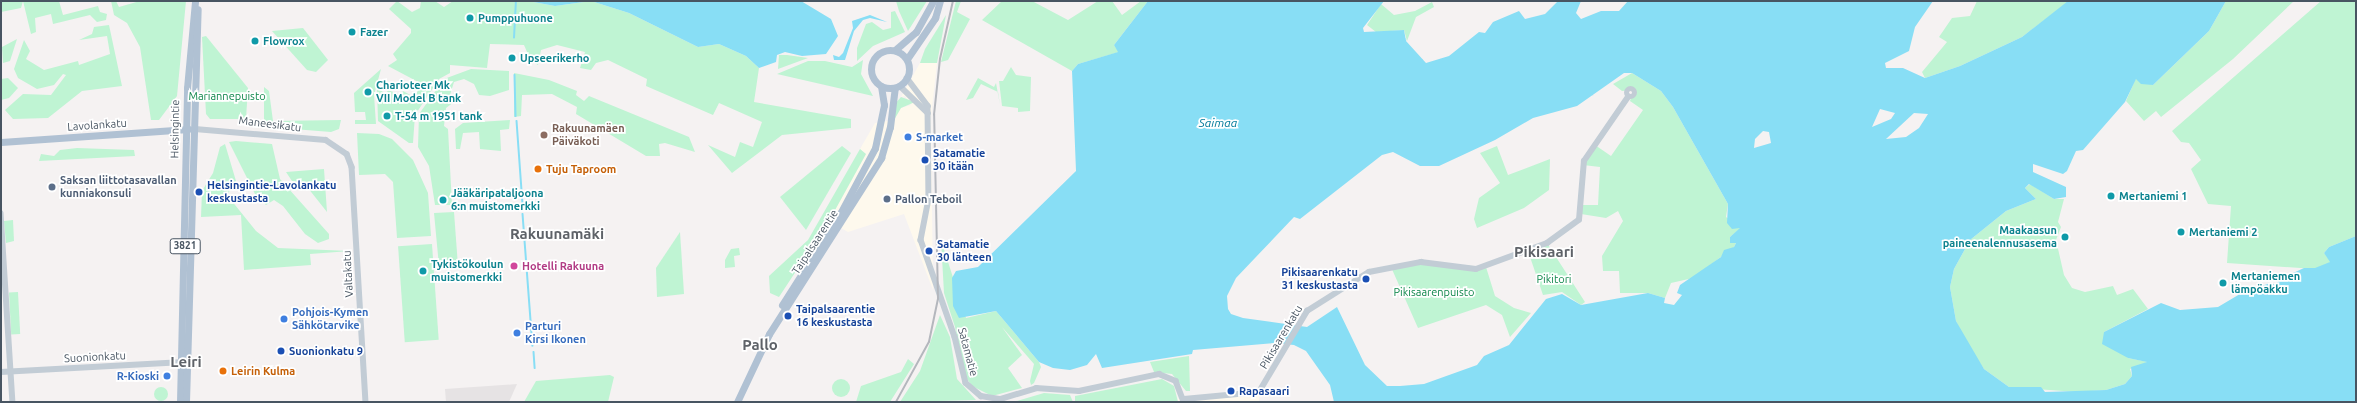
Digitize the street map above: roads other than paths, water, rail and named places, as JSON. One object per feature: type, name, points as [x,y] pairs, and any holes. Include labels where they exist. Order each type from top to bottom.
[{"type":"main road","name":"Helsingintie","points":[[186,402],[186,130],[195,1]]},
{"type":"main road","name":"Helsingintie","points":[[180,402],[185,362],[195,129],[198,1]]},
{"type":"main road","points":[[934,1],[916,32],[895,50],[883,51],[873,59],[872,78],[881,86],[898,87],[907,78],[907,59],[935,18],[940,1]]},
{"type":"main road","points":[[895,50],[907,59]]},
{"type":"main road","name":"Taipalsaarentie","points":[[733,402],[759,344],[841,212],[875,148],[884,105],[881,86]]},
{"type":"main road","name":"Taipalsaarentie","points":[[737,402],[769,334],[881,158],[890,127],[898,87]]},
{"type":"main road","name":"Lavolankatu","points":[[1,142],[195,129]]},
{"type":"street","name":"Satamatie","points":[[907,78],[926,99],[928,113],[929,199],[921,240],[955,337],[966,383],[981,396],[996,399],[1036,388],[1079,391],[1159,374],[1176,381],[1184,401]]},
{"type":"street","points":[[898,87],[928,113]]},
{"type":"street","name":"Pikisaarenkatu","points":[[1184,401],[1259,392],[1301,319],[1316,302],[1369,272],[1421,262],[1476,269],[1547,243],[1579,220],[1584,161],[1628,97]]},
{"type":"street","name":"Maneesikatu","points":[[195,129],[326,140],[341,148]]},
{"type":"street","name":"Valtakatu","points":[[341,148],[352,167],[366,402]]},
{"type":"street","points":[[1,213],[13,402]]},
{"type":"street","name":"Suonionkatu","points":[[1,372],[185,362]]},
{"type":"water","points":[[528,1],[591,1],[555,6]]},
{"type":"water","points":[[591,1],[801,1],[831,19],[838,36],[826,54],[802,56],[785,52],[777,55],[776,62],[759,68],[746,56],[719,44],[698,47],[629,13]]},
{"type":"water","name":"Saimaa","points":[[1148,1],[1384,1],[1363,28],[1364,32],[1404,30],[1406,41],[1426,63],[1449,56],[1479,32],[1485,33],[1493,22],[1519,11],[1525,19],[1545,14],[1558,1],[1581,1],[1576,13],[1581,19],[1601,11],[1619,11],[1628,1],[1933,1],[1915,27],[1909,51],[1885,63],[1886,68],[1903,68],[1925,78],[1960,66],[2022,37],[2068,1],[2226,1],[2209,31],[2153,85],[2141,84],[2136,79],[2125,102],[2083,150],[2076,151],[2067,171],[2063,174],[2033,164],[2033,172],[2066,187],[2066,197],[2054,199],[2029,184],[2025,188],[2036,199],[2006,211],[1970,240],[1954,269],[1950,287],[1956,321],[1984,369],[2009,387],[2041,387],[2045,392],[2106,390],[2125,384],[2132,376],[2131,367],[2147,362],[2128,358],[2102,344],[2104,332],[2161,303],[2180,310],[2218,307],[2245,291],[2271,283],[2277,286],[2278,280],[2304,268],[2315,268],[2330,262],[2324,253],[2329,247],[2356,236],[2356,402],[1334,402],[1330,385],[1306,351],[1294,345],[1274,343],[1193,350],[1192,354],[1102,368],[1096,354],[1087,365],[1070,370],[1053,368],[1039,362],[996,311],[959,318],[953,306],[952,278],[956,271],[978,267],[1076,171],[1072,71],[1078,64],[1118,52],[1114,45]],"holes":[[[1624,73],[1632,73],[1661,91],[1673,107],[1728,204],[1727,223],[1732,229],[1740,228],[1730,237],[1730,243],[1736,243],[1734,247],[1724,250],[1721,257],[1680,285],[1677,293],[1682,295],[1674,305],[1664,303],[1665,298],[1648,293],[1581,305],[1562,294],[1546,299],[1509,345],[1484,356],[1477,365],[1424,384],[1400,386],[1387,386],[1365,365],[1337,307],[1307,327],[1243,318],[1231,314],[1228,309],[1227,296],[1236,278],[1294,217],[1300,219],[1382,155],[1393,152],[1420,166],[1439,166],[1495,140],[1533,118],[1577,106]],[[1880,109],[1895,113],[1891,119],[1872,127]],[[1914,113],[1928,114],[1919,128],[1906,137],[1886,139]],[[1763,131],[1769,132],[1771,143],[1754,148],[1755,139]]]},
{"type":"water","points":[[870,15],[887,22],[870,18],[863,20],[854,31],[845,60],[834,60],[833,55],[839,57],[843,53],[853,28],[852,21]]},
{"type":"waterway","points":[[514,38],[516,1]]},
{"type":"waterway","points":[[515,75],[516,116]]},
{"type":"waterway","points":[[517,121],[523,205]]},
{"type":"waterway","points":[[523,214],[533,346]]},
{"type":"waterway","points":[[534,352],[535,368]]},
{"type":"railway","points":[[896,402],[929,342],[938,299],[934,115],[940,59],[953,1]]},
{"type":"place","name":"Pumppuhuone","points":[[470,18]]},
{"type":"place","name":"Fazer","points":[[352,32]]},
{"type":"place","name":"Flowrox","points":[[255,41]]},
{"type":"place","name":"Upseerikerho","points":[[512,58]]},
{"type":"place","name":"Charioteer Mk VII Model B tank","points":[[368,92]]},
{"type":"place","name":"T-54 m 1951 tank","points":[[387,116]]},
{"type":"place","name":"Rakuunamäen Päiväkoti","points":[[544,135]]},
{"type":"place","name":"S-market","points":[[908,137]]},
{"type":"place","name":"Satamatie 30 itään","points":[[925,160]]},
{"type":"place","name":"Tuju Taproom","points":[[538,169]]},
{"type":"place","name":"Saksan liittotasavallan kunniakonsuli","points":[[52,187]]},
{"type":"place","name":"Helsingintie-Lavolankatu keskustasta","points":[[199,192]]},
{"type":"place","name":"Mertaniemi 1","points":[[2111,196]]},
{"type":"place","name":"Pallon Teboil","points":[[887,199]]},
{"type":"place","name":"Jääkäripataljoona 6:n muistomerkki","points":[[443,200]]},
{"type":"place","name":"Mertaniemi 2","points":[[2181,232]]},
{"type":"place","name":"Maakaasun paineenalennusasema","points":[[2065,237]]},
{"type":"place","name":"Satamatie 30 länteen","points":[[929,251]]},
{"type":"place","name":"Hotelli Rakuuna","points":[[514,266]]},
{"type":"place","name":"Tykistökoulun muistomerkki","points":[[423,271]]},
{"type":"place","name":"Pikisaarenkatu 31 keskustasta","points":[[1366,279]]},
{"type":"place","name":"Mertaniemen lämpöakku","points":[[2223,283]]},
{"type":"place","name":"Taipalsaarentie 16 keskustasta","points":[[788,316]]},
{"type":"place","name":"Pohjois-Kymen Sähkötarvike","points":[[284,319]]},
{"type":"place","name":"Parturi Kirsi Ikonen","points":[[517,333]]},
{"type":"place","name":"Suonionkatu 9","points":[[281,351]]},
{"type":"place","name":"Leirin Kulma","points":[[223,371]]},
{"type":"place","name":"R-Kioski","points":[[167,376]]},
{"type":"place","name":"Rapasaari","points":[[1231,391]]},
{"type":"district","name":"Rakuunamäki","points":[[557,234]]},
{"type":"district","name":"Pikisaari","points":[[1544,252]]},
{"type":"district","name":"Pallo","points":[[760,345]]},
{"type":"district","name":"Leiri","points":[[186,362]]},
{"type":"park label","name":"Mariannepuisto","points":[[227,96]]},
{"type":"park label","name":"Pikitori","points":[[1554,279]]},
{"type":"park label","name":"Pikisaarenpuisto","points":[[1434,292]]}]
